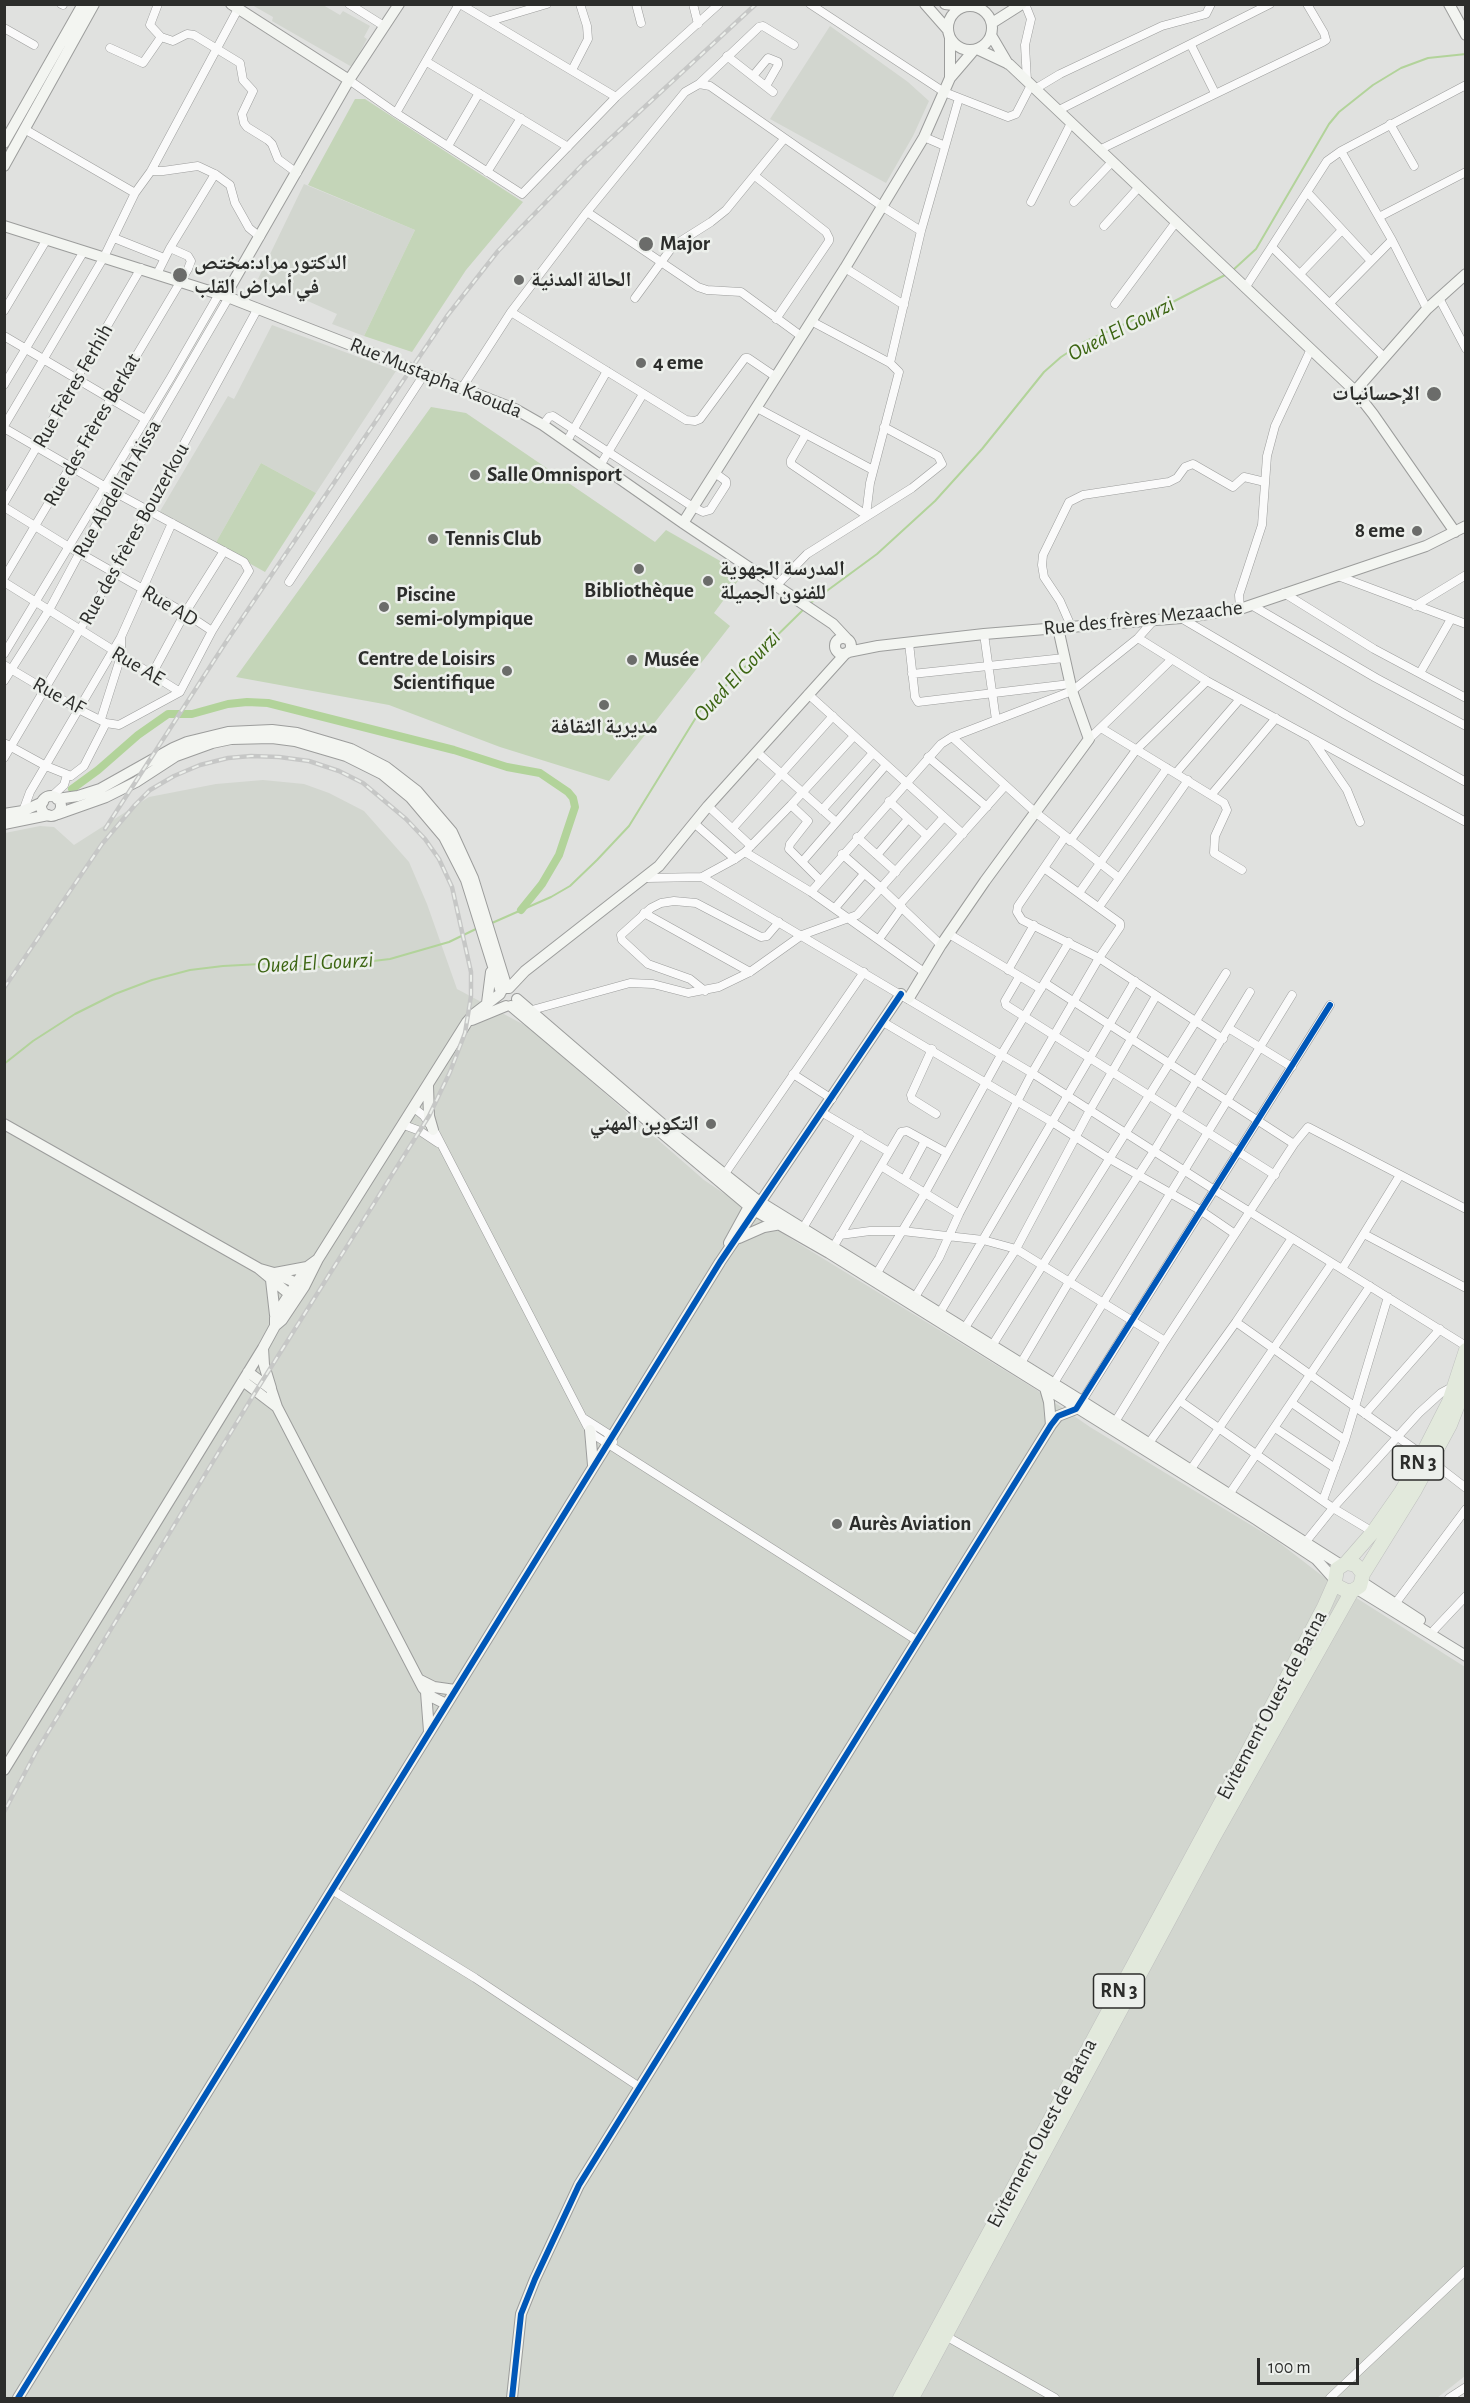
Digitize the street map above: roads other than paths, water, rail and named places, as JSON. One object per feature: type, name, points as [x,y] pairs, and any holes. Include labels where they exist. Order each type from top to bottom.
[{"type":"highway","name":"Evitement Ouest de Batna","points":[[1344,1564],[1373,1532],[1450,1425],[1466,1348]]},
{"type":"highway","name":"Evitement Ouest de Batna","points":[[1207,1838],[1415,1491],[1427,1458]]},
{"type":"highway","points":[[1344,1564],[1356,1565],[1358,1584],[1342,1590],[1335,1580],[1335,1573],[1344,1564]]},
{"type":"highway","name":"Evitement Ouest de Batna","points":[[900,2398],[971,2276],[1207,1838],[1324,1607],[1335,1580]]},
{"type":"highway","name":"Evitement Ouest de Batna","points":[[912,2398],[940,2332]]},
{"type":"main road","points":[[4,143],[83,4]]},
{"type":"main road","points":[[4,166],[94,4]]},
{"type":"main road","points":[[224,296],[349,80],[399,4]]},
{"type":"main road","points":[[925,4],[957,47],[976,49],[1009,64],[1355,391],[1455,532]]},
{"type":"main road","points":[[945,4],[982,5],[1009,64]]},
{"type":"main road","points":[[682,523],[757,408],[882,207],[924,137],[950,78],[976,49],[988,41],[992,29],[1024,4]]},
{"type":"main road","points":[[1449,4],[1465,32]]},
{"type":"main road","points":[[950,78],[949,20],[962,6]]},
{"type":"main road","points":[[234,7],[349,80]]},
{"type":"main road","name":"Rue Mustapha Kaouda","points":[[6,228],[141,268],[258,308],[515,409],[567,441],[682,523],[813,609],[837,627],[848,646]]},
{"type":"main road","points":[[1355,391],[1427,309],[1466,274]]},
{"type":"main road","name":"Rue des frères Mezaache","points":[[848,646],[878,646],[984,634],[1181,618],[1240,609],[1426,546],[1466,526]]},
{"type":"main road","points":[[824,617],[835,645]]},
{"type":"main road","points":[[720,1262],[735,1229],[823,1113],[883,1022],[924,972],[1035,812],[1089,739],[1071,687],[1058,628]]},
{"type":"main road","points":[[469,1021],[508,996],[530,969],[647,878],[659,866],[694,822],[826,675],[848,646],[841,638],[835,645],[826,675]]},
{"type":"main road","points":[[4,814],[23,811],[50,799],[78,796],[100,789],[173,748],[208,736],[246,730],[272,730],[320,738],[369,757],[417,791],[452,832],[508,996],[722,1179],[781,1224],[801,1231]]},
{"type":"main road","points":[[4,824],[53,814],[106,797],[136,782],[176,756],[202,746],[249,737],[295,741],[346,756],[365,765],[382,774],[411,798],[444,837],[478,904]]},
{"type":"main road","points":[[50,799],[43,811],[53,814]]},
{"type":"main road","points":[[50,799],[61,806],[53,814]]},
{"type":"main road","points":[[494,960],[518,972],[530,969]]},
{"type":"main road","points":[[488,1003],[494,960]]},
{"type":"main road","points":[[4,1770],[263,1347],[275,1322],[318,1259],[474,1014],[488,1003],[508,996],[532,1010],[722,1179]]},
{"type":"main road","points":[[429,1084],[429,1116],[434,1130]]},
{"type":"main road","points":[[4,1124],[258,1268],[300,1285]]},
{"type":"main road","points":[[755,1205],[832,1249],[1304,1545],[1344,1564]]},
{"type":"main road","points":[[18,2398],[593,1465],[611,1443],[720,1262],[736,1240],[755,1205]]},
{"type":"main road","points":[[736,1240],[758,1229],[781,1224]]},
{"type":"main road","points":[[273,1276],[307,1267],[318,1259]]},
{"type":"main road","points":[[300,1285],[307,1267]]},
{"type":"main road","points":[[273,1276],[292,1297]]},
{"type":"main road","points":[[273,1276],[275,1322]]},
{"type":"main road","points":[[875,1276],[915,1297],[938,1316],[964,1329],[990,1350],[1021,1363],[1058,1396],[1115,1422],[1149,1443],[1188,1473]]},
{"type":"main road","points":[[263,1347],[277,1407],[426,1692],[429,1732]]},
{"type":"main road","points":[[245,1376],[271,1389]]},
{"type":"main road","points":[[245,1376],[277,1407]]},
{"type":"main road","points":[[1049,1386],[1051,1425]]},
{"type":"main road","points":[[1058,1396],[1058,1416]]},
{"type":"main road","points":[[512,2398],[521,2314],[579,2185],[1051,1425],[1058,1416],[1079,1405]]},
{"type":"main road","points":[[590,1430],[593,1465]]},
{"type":"main road","points":[[1304,1545],[1335,1580]]},
{"type":"main road","points":[[1358,1584],[1395,1604],[1466,1649]]},
{"type":"main road","points":[[1358,1584],[1466,1656]]},
{"type":"main road","points":[[420,1680],[434,1687],[455,1690]]},
{"type":"main road","points":[[426,1692],[446,1704]]},
{"type":"street","points":[[158,4],[150,25],[161,37],[173,41],[190,34],[240,63],[243,80],[252,89],[252,94],[242,114],[244,123],[247,128],[273,144],[278,159],[297,173]]},
{"type":"street","points":[[349,4],[384,26]]},
{"type":"street","points":[[396,113],[460,4],[616,97]]},
{"type":"street","points":[[490,21],[547,4]]},
{"type":"street","points":[[572,70],[588,39],[587,26],[580,4]]},
{"type":"street","points":[[636,4],[641,23]]},
{"type":"street","points":[[693,4],[698,24]]},
{"type":"street","points":[[349,80],[522,194],[616,97],[719,4]]},
{"type":"street","points":[[810,4],[944,92],[1012,117],[1016,114],[1031,85],[1025,45],[1031,19],[1024,4]]},
{"type":"street","points":[[1031,85],[1060,74],[1162,26],[1206,14],[1211,4]]},
{"type":"street","points":[[1059,111],[1270,4]]},
{"type":"street","points":[[1099,150],[1326,40],[1307,4]]},
{"type":"street","points":[[107,723],[127,722],[180,692],[212,632],[249,571],[244,562],[116,493],[4,427],[104,257],[135,193],[151,171],[216,48],[234,7]]},
{"type":"street","points":[[462,388],[511,312],[587,212],[685,92],[699,84],[755,29],[763,26],[794,45]]},
{"type":"street","points":[[4,28],[34,45]]},
{"type":"street","points":[[110,48],[143,63],[161,37]]},
{"type":"street","points":[[1191,45],[1215,93]]},
{"type":"street","points":[[727,56],[773,92]]},
{"type":"street","points":[[753,76],[768,58],[778,62],[766,86]]},
{"type":"street","points":[[427,62],[568,147]]},
{"type":"street","points":[[699,84],[710,86],[882,207],[921,231]]},
{"type":"street","points":[[1245,288],[1331,157],[1466,85]]},
{"type":"street","points":[[448,146],[479,93]]},
{"type":"street","points":[[890,363],[921,231],[959,98]]},
{"type":"street","points":[[488,171],[521,118]]},
{"type":"street","points":[[1031,202],[1071,123]]},
{"type":"street","points":[[1390,124],[1414,166]]},
{"type":"street","points":[[26,130],[135,193]]},
{"type":"street","points":[[924,137],[945,146]]},
{"type":"street","points":[[635,298],[678,241],[711,222],[726,210],[784,139]]},
{"type":"street","points":[[1341,151],[1392,240],[1427,309]]},
{"type":"street","points":[[1074,202],[1112,162]]},
{"type":"street","points":[[151,171],[198,166],[215,174],[230,185],[235,203],[249,228],[260,237]]},
{"type":"street","points":[[1379,217],[1466,172]]},
{"type":"street","points":[[157,274],[164,258],[215,174]]},
{"type":"street","points":[[755,176],[826,232],[829,238],[776,319]]},
{"type":"street","points":[[1104,226],[1139,187]]},
{"type":"street","points":[[1308,193],[1371,261]]},
{"type":"street","points":[[587,212],[702,289],[741,292],[801,336]]},
{"type":"street","points":[[1115,304],[1176,222]]},
{"type":"street","points":[[1300,274],[1342,230]]},
{"type":"street","points":[[114,238],[164,258]]},
{"type":"street","points":[[4,312],[47,239]]},
{"type":"street","points":[[1330,303],[1392,240]]},
{"type":"street","name":"Rue des Frères Berkat","points":[[4,580],[188,269],[190,259],[170,248]]},
{"type":"street","points":[[1273,248],[1384,357]]},
{"type":"street","points":[[4,385],[84,251]]},
{"type":"street","name":"Rue Frères Ferhih","points":[[4,505],[141,268]]},
{"type":"street","points":[[845,268],[904,304]]},
{"type":"street","points":[[4,654],[145,420],[224,296]]},
{"type":"street","name":"Rue Abdellah Aissa","points":[[4,681],[8,667],[49,610],[116,493],[224,296]]},
{"type":"street","points":[[1439,298],[1466,349]]},
{"type":"street","name":"Rue des frères Bouzerkou","points":[[4,758],[8,745],[46,690],[114,572],[258,308]]},
{"type":"street","points":[[511,312],[686,420],[695,422],[700,419],[745,358],[776,377]]},
{"type":"street","points":[[811,321],[890,363],[897,368],[899,375],[873,470],[866,516]]},
{"type":"street","points":[[4,336],[145,420]]},
{"type":"street","points":[[1240,609],[1239,595],[1262,525],[1267,456],[1275,426],[1311,349]]},
{"type":"street","points":[[567,441],[607,371]]},
{"type":"street","points":[[289,582],[425,374]]},
{"type":"street","points":[[600,464],[643,393]]},
{"type":"street","points":[[757,408],[873,470]]},
{"type":"street","points":[[543,425],[552,416],[704,512],[712,507],[727,482],[715,473]]},
{"type":"street","points":[[776,586],[807,554],[912,488],[942,464],[938,456],[884,427]]},
{"type":"street","points":[[807,434],[791,460],[791,464],[866,516]]},
{"type":"street","points":[[1071,626],[1060,601],[1044,577],[1042,565],[1043,555],[1069,502],[1083,495],[1169,482],[1177,478],[1185,467],[1193,464],[1233,487],[1244,477],[1266,483]]},
{"type":"street","name":"Rue AD","points":[[4,505],[69,548],[185,613],[212,632]]},
{"type":"street","points":[[23,811],[30,792],[121,637],[172,523]]},
{"type":"street","points":[[152,674],[185,613],[224,551]]},
{"type":"street","points":[[1415,606],[1466,575]]},
{"type":"street","points":[[1338,576],[1415,606],[1460,620],[1420,674]]},
{"type":"street","name":"Rue AE","points":[[4,580],[180,692]]},
{"type":"street","points":[[1284,593],[1329,622],[1466,698]]},
{"type":"street","points":[[1253,606],[1376,678],[1466,726]]},
{"type":"street","points":[[1181,618],[1466,782]]},
{"type":"street","points":[[811,892],[928,757],[952,737],[1071,687],[1138,638],[1154,620]]},
{"type":"street","points":[[984,634],[996,720]]},
{"type":"street","points":[[50,799],[71,775],[84,766],[107,723],[121,656],[121,637]]},
{"type":"street","points":[[1138,638],[1207,681],[1466,822]]},
{"type":"street","points":[[909,643],[915,697],[921,703],[1071,687]]},
{"type":"street","points":[[912,674],[1064,658]]},
{"type":"street","points":[[1089,739],[1171,660]]},
{"type":"street","name":"Rue AF","points":[[8,667],[78,709],[107,723]]},
{"type":"street","points":[[1207,681],[1136,750],[1044,868],[1018,906],[1017,912],[1022,920],[1098,958],[1223,1039]]},
{"type":"street","points":[[808,694],[963,834]]},
{"type":"street","points":[[1176,774],[1240,699]]},
{"type":"street","points":[[733,828],[833,716]]},
{"type":"street","points":[[1212,794],[1276,718]]},
{"type":"street","points":[[1101,728],[1224,803],[1227,810],[1215,836],[1214,853],[1242,870]]},
{"type":"street","points":[[647,878],[702,877],[735,859],[748,849],[791,805],[854,736]]},
{"type":"street","points":[[952,737],[1035,812],[1119,878]]},
{"type":"street","points":[[1311,738],[1347,790],[1360,822]]},
{"type":"street","points":[[8,745],[46,766],[71,775]]},
{"type":"street","points":[[756,752],[836,822]]},
{"type":"street","points":[[822,810],[873,753]]},
{"type":"street","points":[[928,757],[987,807]]},
{"type":"street","points":[[802,862],[886,765]]},
{"type":"street","points":[[1079,893],[1167,768]]},
{"type":"street","points":[[1099,908],[1188,780]]},
{"type":"street","points":[[879,939],[901,906],[1005,786]]},
{"type":"street","points":[[889,801],[927,836]]},
{"type":"street","points":[[791,805],[808,820],[808,823],[789,846],[820,880]]},
{"type":"street","points":[[708,806],[733,828],[748,849],[924,972]]},
{"type":"street","points":[[532,1010],[630,983],[652,984],[688,993],[705,991],[730,982],[750,972],[802,935],[849,918],[861,911],[944,817]]},
{"type":"street","points":[[877,855],[908,819]]},
{"type":"street","points":[[694,822],[735,859]]},
{"type":"street","points":[[857,837],[896,872]]},
{"type":"street","points":[[842,854],[941,945]]},
{"type":"street","points":[[915,1297],[950,1235],[1032,1072],[1098,958],[1121,925],[1044,868]]},
{"type":"street","points":[[835,908],[864,873]]},
{"type":"street","points":[[702,877],[1032,1072],[1213,1190],[1440,1329],[1466,1348]]},
{"type":"street","points":[[705,991],[690,979],[648,964],[622,940],[621,935],[644,913],[661,903],[691,902],[763,938],[779,922]]},
{"type":"street","points":[[644,913],[750,972]]},
{"type":"street","points":[[1008,970],[1034,925]]},
{"type":"street","points":[[949,934],[1019,976],[1073,1001],[1294,1144]]},
{"type":"street","points":[[875,1276],[925,1192],[985,1082],[1069,942]]},
{"type":"street","points":[[722,1179],[864,972]]},
{"type":"street","points":[[990,1350],[1226,973]]},
{"type":"street","points":[[1019,976],[1005,1004],[1052,1036],[1208,1131],[1275,1175]]},
{"type":"street","points":[[938,1316],[1135,981]]},
{"type":"street","points":[[1021,1363],[1069,1282],[1230,1029],[1250,992]]},
{"type":"street","points":[[1049,1386],[1292,994]]},
{"type":"street","points":[[964,1329],[1016,1249],[1075,1137],[1156,996]]},
{"type":"street","points":[[1079,1405],[1330,1005]]},
{"type":"street","points":[[883,1022],[932,1049],[1110,1159],[1200,1210],[1235,1234]]},
{"type":"street","points":[[1230,1029],[1292,1067]]},
{"type":"street","points":[[932,1049],[911,1095],[912,1099],[936,1114]]},
{"type":"street","points":[[793,1074],[832,1099]]},
{"type":"street","points":[[414,1108],[424,1116],[434,1130],[590,1430],[916,1640]]},
{"type":"street","points":[[823,1113],[889,1152]]},
{"type":"street","points":[[404,1125],[420,1131],[442,1146]]},
{"type":"street","points":[[1115,1422],[1165,1341],[1305,1129],[1310,1128],[1466,1209]]},
{"type":"street","points":[[832,1249],[904,1130],[947,1153]]},
{"type":"street","points":[[801,1231],[860,1134]]},
{"type":"street","points":[[904,1180],[925,1141]]},
{"type":"street","points":[[881,1166],[959,1214]]},
{"type":"street","points":[[1342,1269],[1400,1175]]},
{"type":"street","points":[[840,1235],[870,1231],[902,1231],[983,1240],[1016,1249],[1165,1341]]},
{"type":"street","points":[[1364,1234],[1466,1288]]},
{"type":"street","points":[[1149,1443],[1236,1323],[1292,1238]]},
{"type":"street","points":[[1188,1473],[1332,1263]]},
{"type":"street","points":[[1227,1497],[1370,1286]]},
{"type":"street","points":[[1323,1500],[1345,1440],[1388,1297]]},
{"type":"street","points":[[1236,1323],[1466,1488]]},
{"type":"street","points":[[1365,1414],[1440,1329]]},
{"type":"street","points":[[1304,1545],[1333,1508],[1397,1438],[1442,1393],[1460,1384]]},
{"type":"street","points":[[1180,1401],[1333,1508],[1373,1532]]},
{"type":"street","points":[[1292,1402],[1345,1440]]},
{"type":"street","points":[[585,1419],[599,1427],[611,1443]]},
{"type":"street","points":[[1275,1428],[1335,1468]]},
{"type":"street","points":[[1395,1604],[1466,1509]]},
{"type":"street","points":[[1434,1630],[1466,1596]]},
{"type":"street","points":[[332,1890],[475,1978],[639,2086]]},
{"type":"street","points":[[1330,2398],[1466,2270]]},
{"type":"street","points":[[940,2332],[1055,2398]]},
{"type":"street","points":[[1449,2398],[1466,2387]]},
{"type":"waterway","name":"Oued El Gourzi","points":[[1232,271],[1256,249],[1329,124],[1339,112],[1373,85],[1401,68],[1428,58],[1466,54]]},
{"type":"waterway","name":"Oued El Gourzi","points":[[809,604],[877,554],[935,501],[982,449],[1044,372],[1061,357],[1084,342],[1165,306],[1227,274]]},
{"type":"waterway","name":"Oued El Gourzi","points":[[492,923],[570,886],[597,860],[629,826],[700,711],[805,608]]},
{"type":"waterway","points":[[72,789],[138,735],[168,714],[192,714],[228,704],[247,702],[268,703],[454,750],[507,767],[540,773],[568,792],[573,798],[575,807],[559,855],[542,884],[521,910]]},
{"type":"waterway","name":"Oued El Gourzi","points":[[4,1064],[33,1041],[75,1014],[115,994],[152,980],[190,970],[223,966],[261,964],[323,967],[390,959],[449,942],[478,928]]},
{"type":"railway","points":[[105,829],[226,642],[447,316],[498,251],[584,163],[756,4]]},
{"type":"railway","points":[[4,988],[102,844],[150,790],[200,765],[228,758],[251,756],[309,761],[339,771],[363,783],[406,819],[425,839],[439,859],[452,887],[471,972],[471,996],[465,1033],[429,1116],[256,1391],[36,1752],[4,1812]]},
{"type":"place","name":"Major","points":[[646,244]]},
{"type":"place","name":"الدكتور مراد:مختص في أمراض القلب","points":[[180,275]]},
{"type":"place","name":"الحالة المدنية","points":[[519,280]]},
{"type":"place","name":"4 eme","points":[[641,363]]},
{"type":"place","name":"الإحسانيات","points":[[1434,394]]},
{"type":"place","name":"Salle Omnisport","points":[[475,475]]},
{"type":"place","name":"8 eme","points":[[1417,531]]},
{"type":"place","name":"Tennis Club","points":[[433,539]]},
{"type":"place","name":"Bibliothèque","points":[[639,569]]},
{"type":"place","name":"المدرسة الجهوية للفنون الجميلة","points":[[708,581]]},
{"type":"place","name":"Piscine semi-olympique","points":[[384,607]]},
{"type":"place","name":"Musée","points":[[632,660]]},
{"type":"place","name":"Centre de Loisirs Scientifique","points":[[507,671]]},
{"type":"place","name":"مديرية الثقافة","points":[[604,705]]},
{"type":"place","name":"التكوين المهني","points":[[711,1124]]},
{"type":"place","name":"Aurès Aviation","points":[[837,1524]]}]
